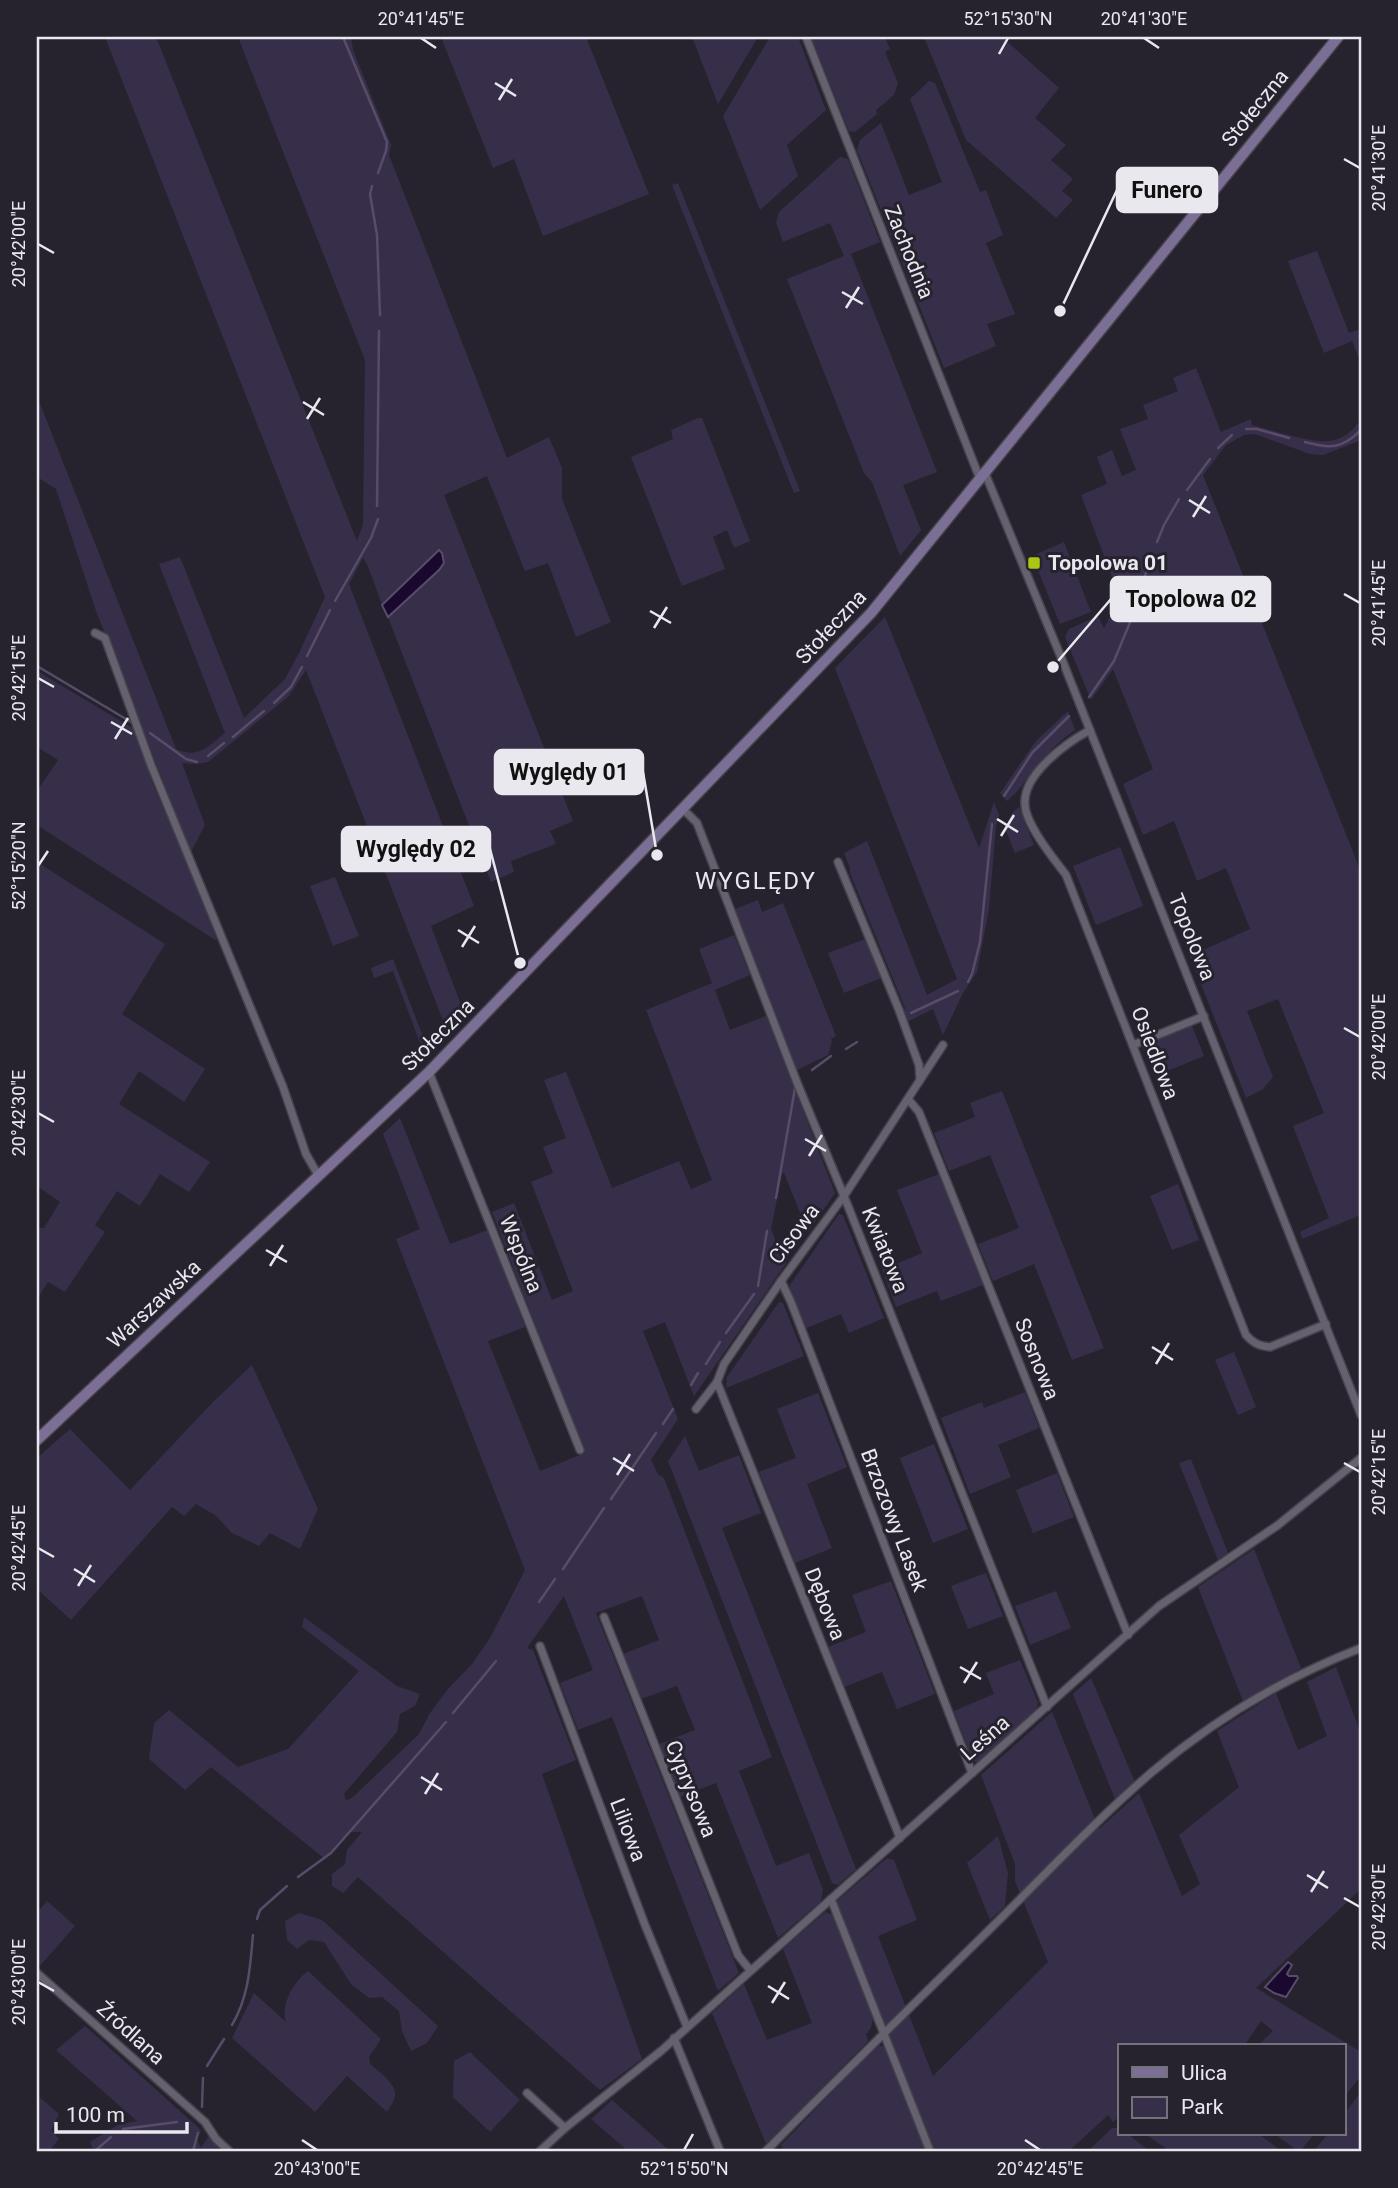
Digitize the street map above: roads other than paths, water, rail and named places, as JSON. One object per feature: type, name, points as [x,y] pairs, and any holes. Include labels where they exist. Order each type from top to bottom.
[{"type":"main road","name":"Stołeczna","points":[[297,1195],[429,1072],[871,613],[1338,37]]},
{"type":"main road","name":"Warszawska","points":[[37,1440],[297,1195]]},
{"type":"street","name":"Zachodnia","points":[[806,37],[983,476]]},
{"type":"street","name":"Topolowa","points":[[983,476],[1063,662],[1361,1415]]},
{"type":"street","points":[[96,633],[105,638],[151,765],[283,1087],[306,1154],[318,1175]]},
{"type":"street","name":"Osiedlowa","points":[[1090,730],[1062,746],[1040,770],[1027,790],[1024,804],[1027,814],[1046,850],[1066,875],[1246,1335],[1252,1342],[1270,1347],[1326,1324]]},
{"type":"street","name":"Kwiatowa","points":[[683,809],[697,823],[798,1085],[1047,1707]]},
{"type":"street","points":[[838,862],[899,1010],[919,1065],[920,1080]]},
{"type":"street","points":[[1133,1045],[1204,1016]]},
{"type":"street","name":"Cisowa","points":[[696,1409],[717,1382],[724,1364],[781,1281],[844,1196],[943,1045]]},
{"type":"street","name":"Wspólna","points":[[429,1072],[580,1450]]},
{"type":"street","name":"Sosnowa","points":[[908,1099],[919,1112],[1128,1634]]},
{"type":"street","name":"Brzozowy Lasek","points":[[781,1281],[972,1773]]},
{"type":"street","name":"Dębowa","points":[[717,1382],[900,1838]]},
{"type":"street","name":"Leśna","points":[[540,2151],[674,2038],[1159,1606],[1278,1524],[1361,1458]]},
{"type":"street","name":"Cyprysowa","points":[[604,1618],[737,1955],[750,1970]]},
{"type":"street","name":"Liliowa","points":[[540,1646],[645,1925],[687,2026]]},
{"type":"street","points":[[766,2151],[1117,1804],[1161,1765],[1189,1742],[1272,1690],[1329,1660],[1361,1648]]},
{"type":"street","points":[[831,1899],[930,2151]]},
{"type":"street","name":"Źródlana","points":[[37,1973],[205,2122],[216,2139],[229,2151]]},
{"type":"street","points":[[674,2038],[720,2151]]},
{"type":"street","points":[[527,2093],[565,2128]]},
{"type":"waterway","points":[[343,37],[387,142],[378,173]]},
{"type":"waterway","points":[[372,186],[370,194],[377,235],[380,315]]},
{"type":"waterway","points":[[377,506],[379,331]]},
{"type":"waterway","points":[[1246,429],[1257,429],[1289,438]]},
{"type":"waterway","points":[[1305,442],[1335,446],[1348,441],[1361,430]]},
{"type":"waterway","points":[[1218,448],[1232,435]]},
{"type":"waterway","points":[[1187,490],[1210,459]]},
{"type":"waterway","points":[[1157,542],[1179,499]]},
{"type":"waterway","points":[[335,601],[371,538],[378,519]]},
{"type":"waterway","points":[[1136,606],[1151,556]]},
{"type":"waterway","points":[[307,656],[330,610]]},
{"type":"waterway","points":[[1089,697],[1114,661],[1131,620]]},
{"type":"waterway","points":[[37,666],[131,722]]},
{"type":"waterway","points":[[274,703],[291,687],[302,667]]},
{"type":"waterway","points":[[233,737],[264,711]]},
{"type":"waterway","points":[[1004,796],[1032,753],[1069,716]]},
{"type":"waterway","points":[[150,733],[186,759],[197,762]]},
{"type":"waterway","points":[[208,756],[224,743]]},
{"type":"waterway","points":[[968,982],[980,942],[992,824]]},
{"type":"waterway","points":[[911,1013],[958,991]]},
{"type":"waterway","points":[[846,1049],[857,1042]]},
{"type":"waterway","points":[[812,1070],[831,1056]]},
{"type":"waterway","points":[[776,1198],[795,1088]]},
{"type":"waterway","points":[[758,1286],[767,1231]]},
{"type":"waterway","points":[[726,1333],[754,1294]]},
{"type":"waterway","points":[[706,1364],[720,1342]]},
{"type":"waterway","points":[[691,1385],[698,1373]]},
{"type":"waterway","points":[[663,1424],[673,1409]]},
{"type":"waterway","points":[[611,1499],[656,1433]]},
{"type":"waterway","points":[[563,1569],[604,1508]]},
{"type":"waterway","points":[[539,1602],[555,1579]]},
{"type":"waterway","points":[[453,1713],[496,1661]]},
{"type":"waterway","points":[[298,1877],[331,1853],[446,1722]]},
{"type":"waterway","points":[[257,1919],[260,1910],[287,1886]]},
{"type":"waterway","points":[[232,2025],[245,1992],[253,1935]]},
{"type":"waterway","points":[[207,2066],[224,2039]]},
{"type":"waterway","points":[[202,2107],[203,2078]]},
{"type":"waterway","points":[[123,2129],[177,2122]]},
{"type":"waterway","points":[[193,2151],[198,2133]]},
{"type":"waterway","points":[[95,2151],[111,2137]]},
{"type":"place","name":"Funero","points":[[1060,311]]},
{"type":"place","name":"Topolowa 01","points":[[1034,563]]},
{"type":"place","name":"Topolowa 02","points":[[1053,667]]},
{"type":"place","name":"Wyględy 01","points":[[657,855]]},
{"type":"place","name":"Wyględy 02","points":[[520,963]]},
{"type":"district","name":"WYGLĘDY","points":[[756,881]]}]
